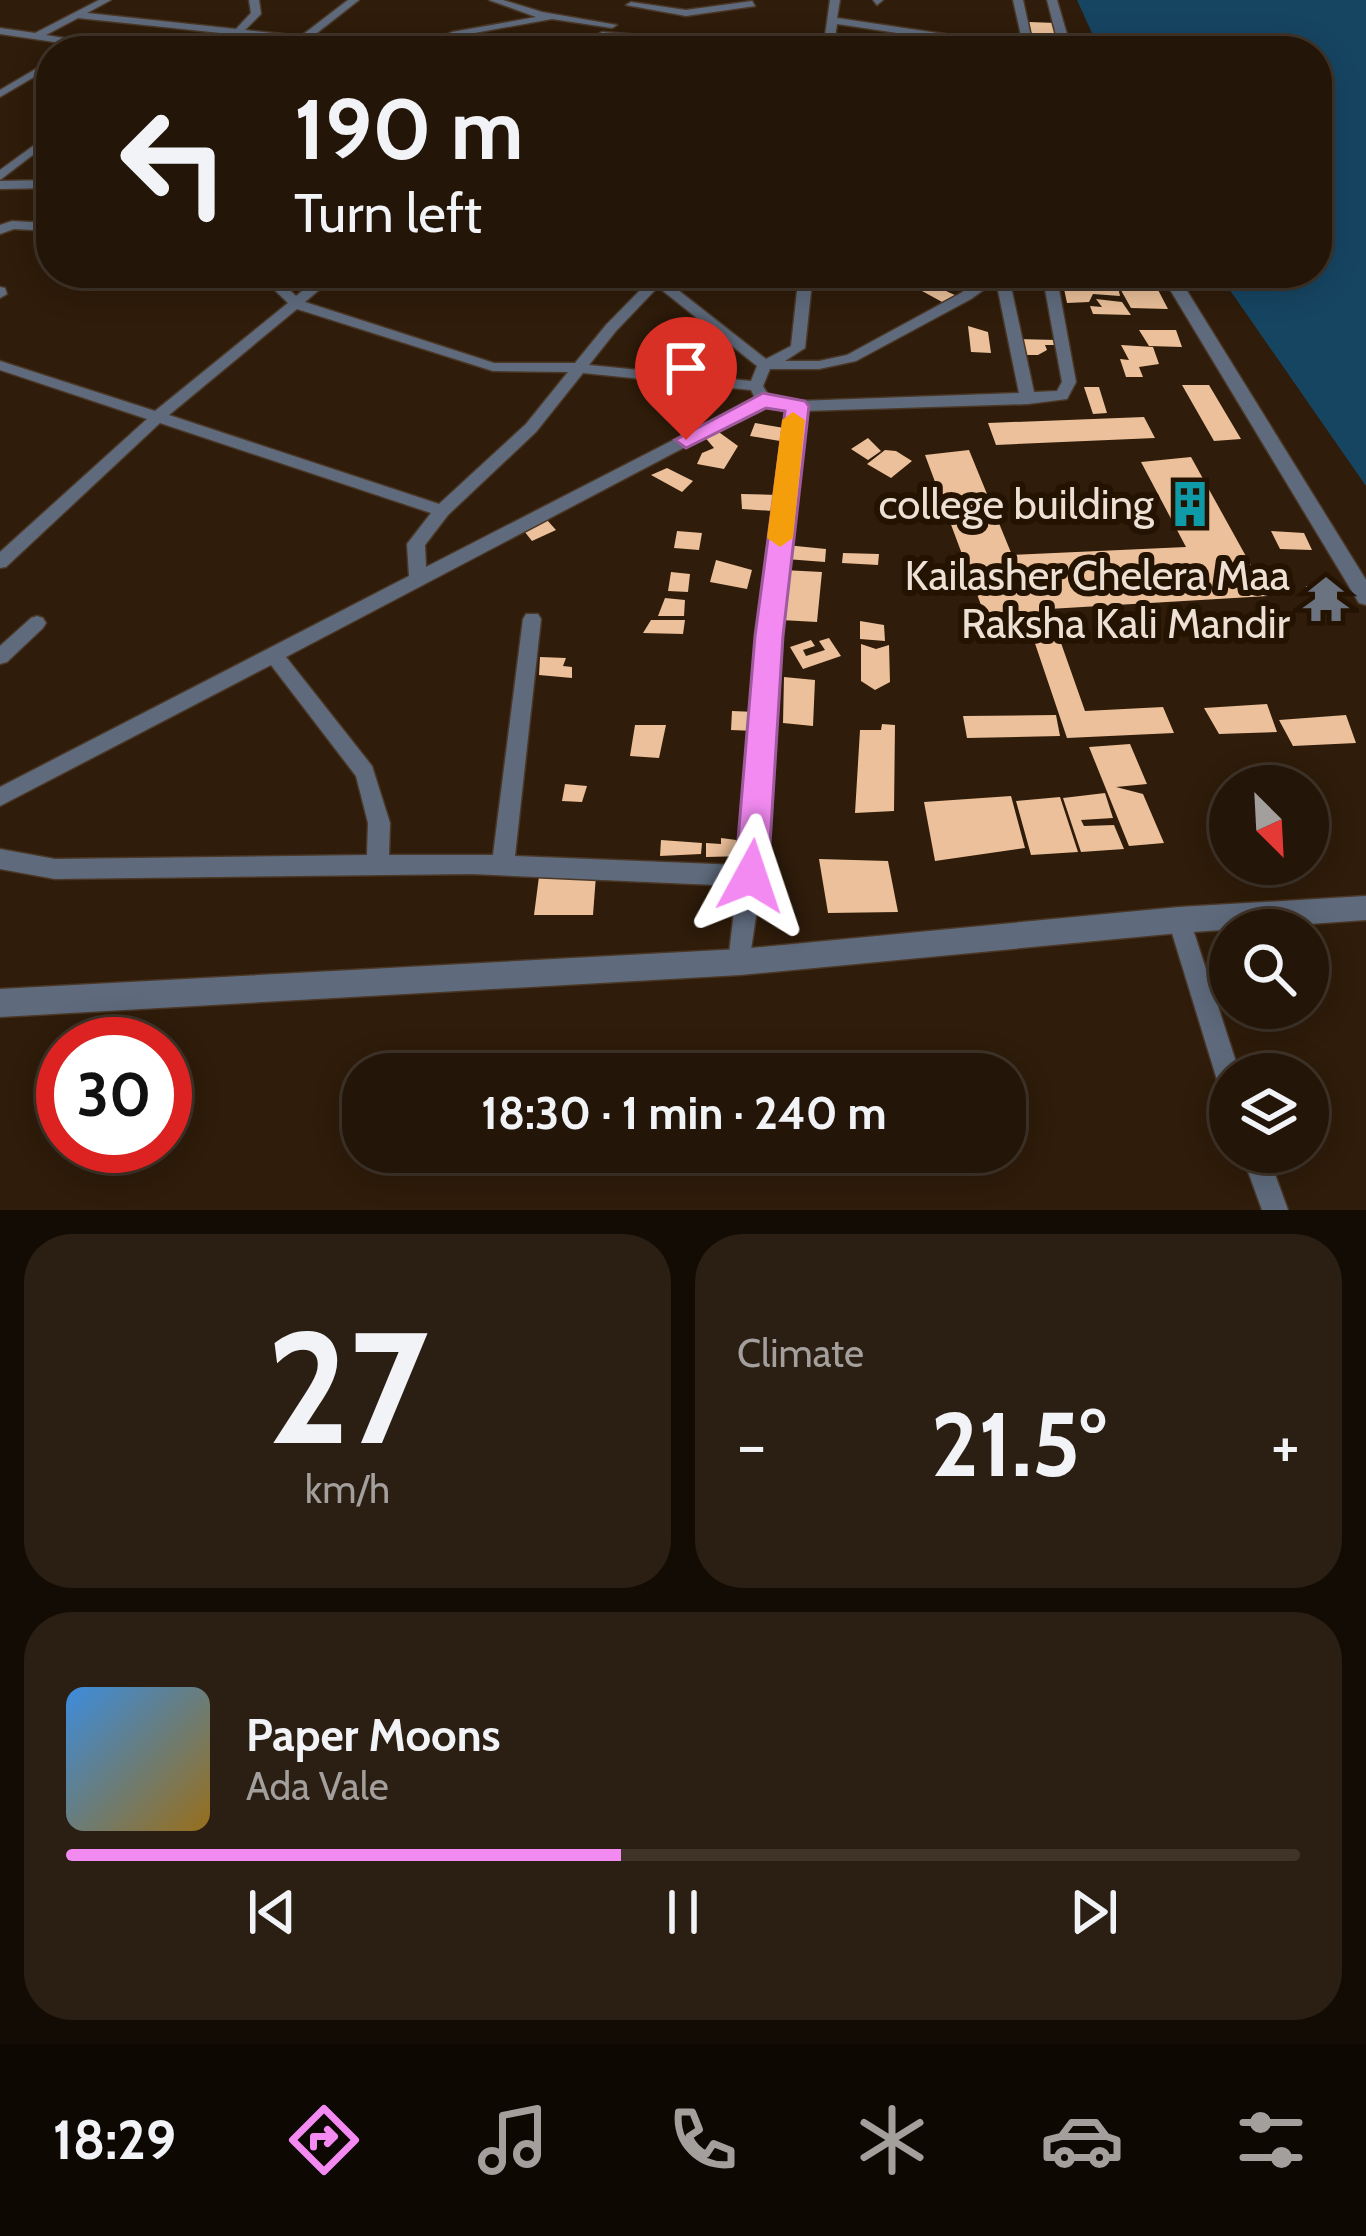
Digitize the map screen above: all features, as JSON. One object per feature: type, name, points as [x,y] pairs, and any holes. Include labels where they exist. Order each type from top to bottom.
[{"type":"street","points":[[0,31],[34,37],[106,0]]},
{"type":"street","points":[[235,36],[256,14],[254,0]]},
{"type":"street","points":[[307,36],[354,0]]},
{"type":"street","points":[[494,0],[550,17],[612,25]]},
{"type":"street","points":[[827,36],[835,0]]},
{"type":"street","points":[[1018,0],[1026,36]]},
{"type":"street","points":[[1052,0],[1062,36]]},
{"type":"street","points":[[602,35],[634,3],[686,13],[752,4]]},
{"type":"street","points":[[580,20],[588,10]]},
{"type":"street","points":[[76,15],[270,36]]},
{"type":"street","points":[[450,36],[550,17]]},
{"type":"street","points":[[830,20],[915,36]]},
{"type":"street","points":[[0,41],[14,33]]},
{"type":"street","points":[[602,35],[616,36]]},
{"type":"street","points":[[0,94],[36,72]]},
{"type":"street","points":[[0,180],[36,149]]},
{"type":"street","points":[[0,180],[36,183]]},
{"type":"street","points":[[0,230],[12,225],[36,226]]},
{"type":"street","points":[[280,288],[297,304],[493,367],[579,368],[760,393],[803,406],[1062,396],[1070,382],[1052,288]]},
{"type":"street","points":[[0,562],[160,415],[315,288]]},
{"type":"street","points":[[418,581],[416,544],[442,511],[531,428],[647,288]]},
{"type":"street","points":[[671,288],[764,365],[819,365],[851,358],[978,288]]},
{"type":"street","points":[[764,365],[800,343],[805,288]]},
{"type":"street","points":[[1003,288],[1028,400]]},
{"type":"street","points":[[1177,288],[1366,597]]},
{"type":"street","points":[[760,393],[764,365]]},
{"type":"street","points":[[740,962],[769,636],[803,406],[819,365]]},
{"type":"street","points":[[0,385],[8,367],[442,511]]},
{"type":"street","points":[[0,797],[418,581],[760,393]]},
{"type":"street","points":[[503,866],[532,619]]},
{"type":"street","points":[[0,658],[37,623]]},
{"type":"street","points":[[275,656],[365,772],[377,809],[378,866]]},
{"type":"street","points":[[0,859],[77,870],[503,866],[751,876]]},
{"type":"street","points":[[0,1003],[740,962],[1179,920],[1366,908]]},
{"type":"street","points":[[1179,920],[1221,1053]]},
{"type":"street","points":[[1262,1173],[1275,1210]]},
{"type":"water","points":[[1077,0],[1366,0],[1366,486],[1228,288],[1332,288],[1332,36],[1093,36]]},
{"type":"building","points":[[1029,22],[1056,23],[1058,36],[1032,36]]},
{"type":"building","points":[[946,288],[957,296],[944,303],[922,291]]},
{"type":"building","points":[[1064,288],[1118,288],[1120,296],[1093,294],[1089,302],[1067,303]]},
{"type":"building","points":[[1120,288],[1157,288],[1168,309],[1131,308]]},
{"type":"building","points":[[1096,299],[1122,302],[1131,315],[1093,314],[1090,306],[1102,307]]},
{"type":"building","points":[[968,326],[988,332],[991,353],[971,352]]},
{"type":"building","points":[[1139,330],[1176,330],[1182,347],[1149,346]]},
{"type":"building","points":[[1016,339],[1057,340],[1060,345],[1045,345],[1047,350],[1038,355],[1021,355]]},
{"type":"building","points":[[1121,345],[1153,347],[1159,364],[1139,367],[1143,377],[1126,377],[1120,359],[1129,360]]},
{"type":"building","points":[[1182,385],[1209,385],[1241,439],[1214,441]]},
{"type":"building","points":[[1084,387],[1099,387],[1107,413],[1093,414]]},
{"type":"building","points":[[1144,417],[1155,438],[996,445],[988,423]]},
{"type":"building","points":[[755,423],[784,428],[780,441],[750,436]]},
{"type":"building","points":[[716,430],[738,446],[724,469],[697,464],[702,453],[714,448],[703,435]]},
{"type":"building","points":[[868,438],[881,451],[868,460],[851,449]]},
{"type":"building","points":[[885,450],[912,461],[891,478],[867,464]]},
{"type":"building","name":"college building","points":[[969,450],[1012,555],[1186,547],[1141,462],[1191,457],[1268,596],[1049,609],[1085,711],[1163,707],[1174,733],[1067,738],[1024,611],[984,613],[925,455]]},
{"type":"building","points":[[667,468],[693,481],[682,492],[651,475]]},
{"type":"building","points":[[741,494],[778,495],[773,511],[742,509]]},
{"type":"building","points":[[547,520],[556,530],[532,541],[524,531]]},
{"type":"building","points":[[677,531],[702,533],[699,550],[674,548]]},
{"type":"building","points":[[1271,531],[1304,533],[1312,550],[1280,549]]},
{"type":"building","points":[[786,545],[826,549],[825,562],[786,559]]},
{"type":"building","points":[[843,553],[879,554],[878,565],[842,563]]},
{"type":"building","points":[[716,560],[752,570],[747,589],[710,582]]},
{"type":"building","points":[[783,570],[822,572],[817,622],[781,620]]},
{"type":"building","points":[[671,572],[690,574],[688,592],[668,591]]},
{"type":"building","name":"Kailasher Chelera Maa Raksha Kali Mandir","points":[[1306,586],[1335,587],[1347,611],[1318,610]]},
{"type":"building","points":[[665,598],[685,600],[684,616],[658,616]]},
{"type":"building","points":[[651,620],[685,620],[683,634],[643,633]]},
{"type":"building","points":[[860,621],[884,625],[885,641],[860,639]]},
{"type":"building","points":[[829,638],[841,656],[803,669],[790,647],[811,640],[815,646],[803,650],[806,656],[825,650],[819,641]]},
{"type":"building","points":[[861,644],[876,649],[889,645],[890,682],[875,690],[861,681]]},
{"type":"building","points":[[540,657],[566,658],[563,666],[572,667],[572,678],[539,675]]},
{"type":"building","points":[[784,677],[815,680],[813,726],[783,723]]},
{"type":"building","points":[[1267,704],[1277,732],[1219,734],[1204,708]]},
{"type":"building","points":[[732,711],[756,712],[755,731],[731,730]]},
{"type":"building","points":[[1056,715],[1060,736],[967,738],[963,716]]},
{"type":"building","points":[[1346,715],[1356,743],[1293,746],[1279,720]]},
{"type":"building","points":[[882,724],[895,725],[894,811],[855,813],[860,730],[881,730]]},
{"type":"building","points":[[635,725],[666,725],[659,758],[630,756]]},
{"type":"building","points":[[1130,744],[1147,784],[1116,787],[1143,794],[1164,843],[1129,846],[1089,747]]},
{"type":"building","points":[[565,784],[587,786],[582,802],[562,801]]},
{"type":"building","points":[[1105,793],[1113,818],[1081,820],[1084,826],[1114,825],[1124,849],[1081,852],[1063,798]]},
{"type":"building","points":[[1011,796],[1025,848],[935,861],[924,802]]},
{"type":"building","points":[[1060,797],[1078,852],[1031,855],[1016,801]]},
{"type":"building","points":[[721,838],[744,841],[747,856],[706,857],[706,843],[721,844]]},
{"type":"building","points":[[661,840],[702,843],[701,854],[660,856]]},
{"type":"building","points":[[819,859],[888,861],[898,912],[828,913]]},
{"type":"building","points":[[541,861],[597,862],[593,915],[534,915]]},
{"type":"slow traffic","points":[[780,538],[793,420]]},
{"type":"place","name":"college building","points":[[1190,504]]},
{"type":"place","name":"Kailasher Chelera Maa Raksha Kali Mandir","points":[[1326,599]]},
{"type":"route","points":[[686,440],[763,400],[797,406],[769,636],[751,876]]}]
